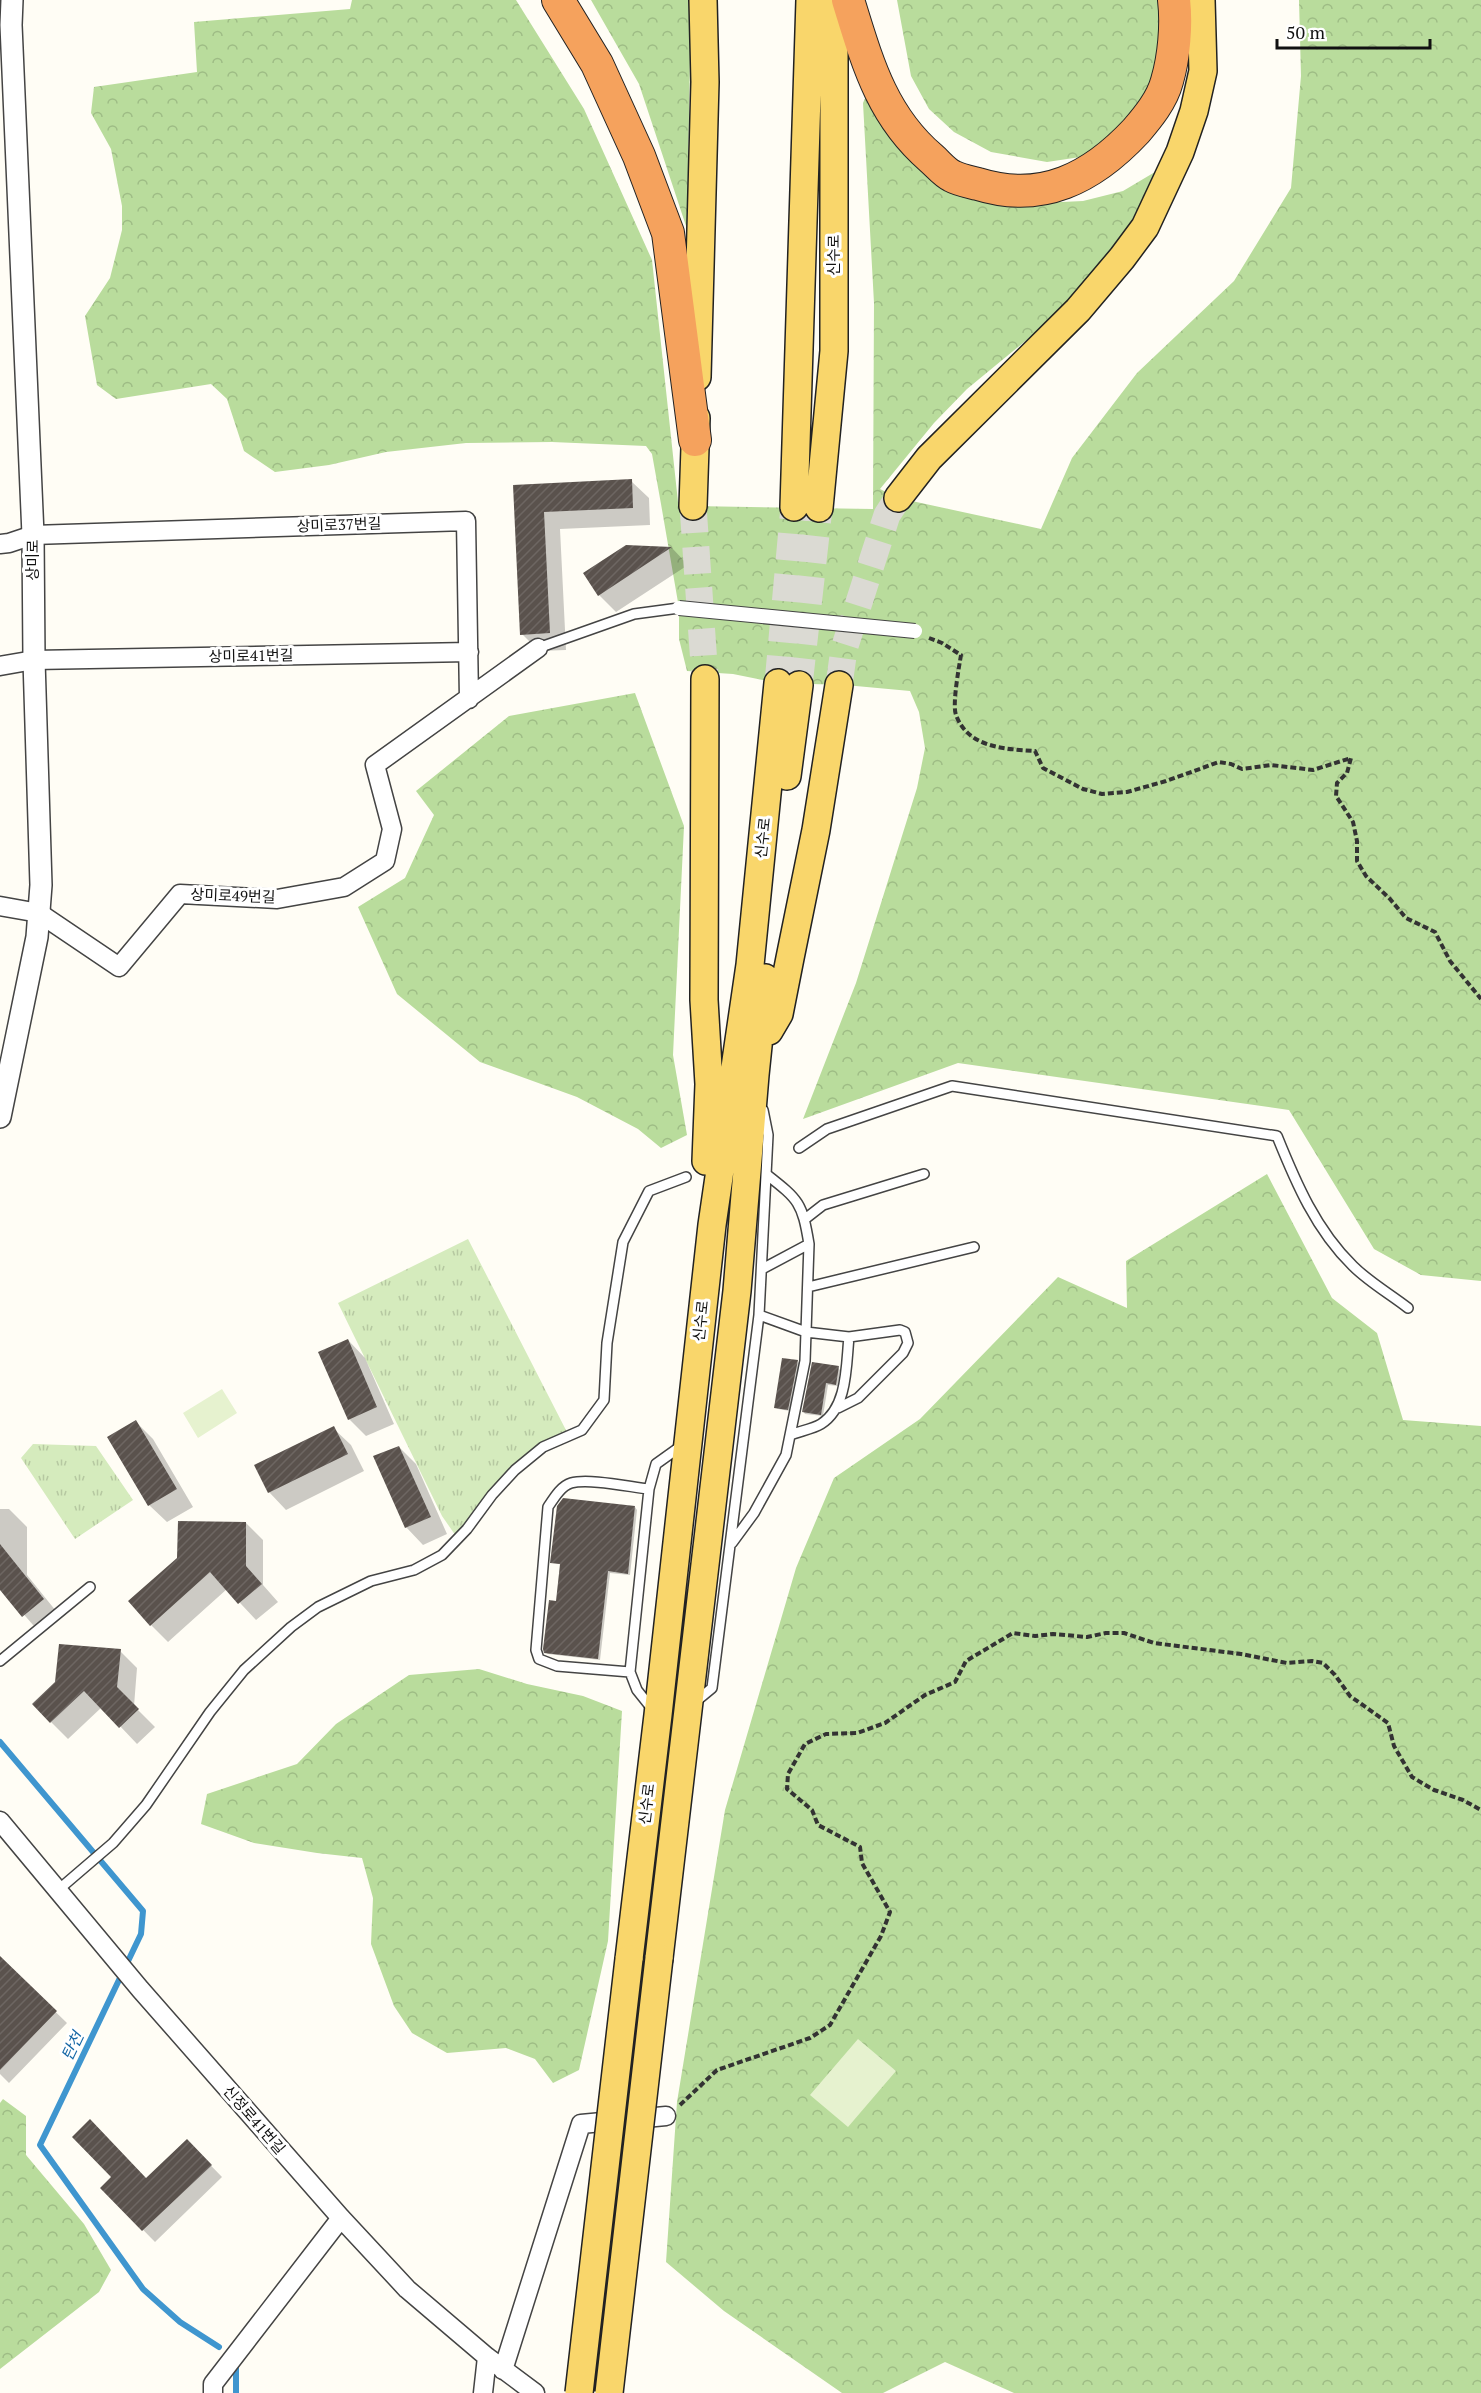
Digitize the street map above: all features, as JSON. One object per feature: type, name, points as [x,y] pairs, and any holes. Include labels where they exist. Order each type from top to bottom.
[{"type":"highway","points":[[558,0],[597,64],[639,156],[668,233],[695,440]]},
{"type":"highway","points":[[848,0],[871,72],[886,105],[912,142],[952,176],[1001,191],[1038,190],[1068,182],[1104,159],[1126,141],[1149,116],[1167,82],[1174,40],[1174,0]]},
{"type":"main road","points":[[693,506],[705,82],[703,0]]},
{"type":"main road","name":"신수로","points":[[810,0],[807,508],[834,351],[834,0]]},
{"type":"main road","points":[[898,498],[929,458],[1078,310],[1145,227],[1180,152],[1194,111],[1203,71],[1202,0]]},
{"type":"main road","points":[[705,679],[704,1000],[709,1084],[705,1175],[712,1225]]},
{"type":"main road","name":"신수로","points":[[579,2393],[712,1225],[789,684],[777,856],[756,1063],[737,1291],[609,2393]]},
{"type":"main road","points":[[756,1063],[779,1014],[816,830],[839,685]]},
{"type":"street","name":"상미로","points":[[0,1117],[37,937],[41,885],[34,660],[33,535],[5,24],[12,0]]},
{"type":"street","name":"상미로37번길","points":[[33,535],[466,520],[469,699]]},
{"type":"street","points":[[0,544],[33,535]]},
{"type":"street","points":[[679,608],[915,631]]},
{"type":"street","name":"상미로49번길","points":[[39,913],[119,967],[180,894],[277,898],[344,887],[385,861],[392,829],[375,765],[538,648]]},
{"type":"street","name":"상미로41번길","points":[[0,666],[34,660],[469,652]]},
{"type":"street","points":[[0,906],[39,913]]},
{"type":"street","name":"신정로41번길","points":[[0,1821],[140,1989],[340,2218],[407,2289],[487,2357],[535,2393]]},
{"type":"street","points":[[503,2370],[581,2124],[666,2116]]},
{"type":"street","points":[[213,2393],[213,2384],[340,2218]]},
{"type":"street","points":[[483,2393],[487,2357]]},
{"type":"lane","points":[[538,648],[634,614],[679,608]]},
{"type":"lane","points":[[688,1707],[712,1688],[759,1315],[768,1135],[756,1063]]},
{"type":"lane","points":[[799,1148],[827,1129],[952,1086],[1277,1136],[1292,1174],[1321,1229],[1354,1266],[1408,1308]]},
{"type":"lane","points":[[730,1545],[754,1513],[786,1455],[805,1361],[809,1244],[805,1219],[795,1196],[766,1174]]},
{"type":"lane","points":[[805,1219],[824,1205],[924,1174]]},
{"type":"lane","points":[[57,1891],[113,1843],[146,1805],[210,1712],[244,1670],[291,1627],[318,1607],[371,1581],[414,1570],[442,1555],[467,1529],[492,1495],[515,1470],[543,1447],[582,1430],[604,1400],[607,1343],[623,1242],[649,1191],[686,1177]]},
{"type":"lane","points":[[762,1269],[809,1244]]},
{"type":"lane","points":[[808,1287],[974,1247]]},
{"type":"lane","points":[[759,1315],[806,1332],[849,1337],[900,1330],[908,1337],[903,1353],[858,1398],[838,1408],[821,1424],[790,1435]]},
{"type":"lane","points":[[838,1408],[849,1337]]},
{"type":"lane","points":[[658,1715],[637,1690],[630,1672],[649,1489],[656,1464],[688,1441]]},
{"type":"lane","points":[[630,1672],[557,1666],[539,1659],[536,1650],[548,1507],[558,1492],[571,1483],[599,1483],[649,1489]]},
{"type":"lane","points":[[0,1661],[90,1587]]},
{"type":"path","points":[[915,631],[942,643],[961,655],[955,714],[970,737],[981,744],[1035,751],[1043,768],[1083,789],[1102,794],[1127,792],[1184,776],[1219,762],[1242,769],[1271,765],[1313,770],[1351,758],[1347,773],[1337,783],[1336,796],[1353,822],[1357,841],[1357,861],[1366,876],[1390,898],[1406,918],[1435,933],[1450,961],[1481,999]]},
{"type":"path","points":[[666,2116],[691,2096],[717,2070],[810,2038],[830,2025],[881,1936],[890,1912],[862,1863],[860,1847],[818,1825],[812,1810],[787,1789],[788,1774],[805,1744],[826,1734],[856,1733],[885,1724],[925,1695],[955,1682],[966,1661],[1013,1633],[1035,1636],[1053,1634],[1087,1637],[1106,1633],[1125,1633],[1154,1643],[1240,1654],[1287,1663],[1312,1661],[1323,1663],[1350,1696],[1388,1723],[1394,1746],[1412,1777],[1434,1790],[1481,1809]]},
{"type":"green space","points":[[352,0],[516,0],[584,109],[652,260],[678,502],[693,506],[873,509],[874,303],[863,103],[869,89],[910,148],[1041,203],[1083,201],[1123,191],[1160,169],[1157,208],[1063,310],[967,389],[934,423],[880,489],[898,498],[1041,529],[1072,458],[1137,373],[1234,281],[1291,188],[1301,76],[1299,0],[1481,0],[1481,1281],[1421,1275],[1374,1249],[1289,1110],[958,1063],[803,1119],[856,983],[917,788],[925,748],[919,712],[910,691],[845,685],[778,683],[733,674],[687,671],[679,639],[679,608],[652,454],[646,446],[552,442],[466,443],[386,452],[329,465],[275,472],[244,451],[227,399],[211,384],[116,399],[97,385],[85,316],[110,278],[122,230],[122,206],[111,149],[91,113],[94,87],[197,72],[194,22],[350,9]]},
{"type":"green space","points":[[591,0],[691,0],[687,229],[639,84]]},
{"type":"green space","points":[[897,0],[1168,0],[1168,73],[1094,155],[1047,162],[991,152],[954,132],[929,109],[911,76]]},
{"type":"green space","points":[[635,693],[684,826],[673,1055],[687,1135],[661,1148],[638,1129],[577,1097],[480,1062],[397,994],[358,907],[405,878],[434,815],[416,791],[509,716]]},
{"type":"green space","points":[[1267,1174],[1332,1298],[1377,1333],[1403,1420],[1481,1426],[1481,2393],[1014,2393],[945,2362],[883,2393],[842,2393],[724,2311],[666,2262],[677,2102],[725,1810],[796,1568],[834,1478],[920,1419],[1058,1277],[1127,1308],[1126,1261]]},
{"type":"green space","points":[[468,1239],[569,1436],[515,1470],[458,1539],[442,1516],[338,1303]]},
{"type":"green space","points":[[222,1389],[237,1413],[198,1438],[183,1413]]},
{"type":"green space","points":[[33,1444],[96,1446],[133,1500],[75,1539],[21,1458]]},
{"type":"green space","points":[[479,1669],[527,1684],[583,1696],[622,1711],[608,1941],[579,2070],[553,2083],[535,2059],[506,2048],[447,2053],[412,2033],[394,2006],[371,1944],[373,1898],[362,1858],[254,1843],[201,1824],[207,1794],[297,1764],[336,1724],[409,1675]]},
{"type":"green space","points":[[858,2039],[896,2071],[848,2127],[810,2095]]},
{"type":"green space","points":[[3,2099],[26,2116],[26,2155],[84,2224],[111,2270],[99,2292],[0,2369],[0,2103]]},
{"type":"building","points":[[632,479],[633,508],[544,512],[550,633],[520,635],[513,485]]},
{"type":"building","points":[[626,545],[672,547],[598,596],[583,573]]},
{"type":"building","points":[[348,1339],[377,1407],[348,1420],[318,1352]]},
{"type":"building","points":[[782,1358],[798,1360],[788,1410],[774,1408]]},
{"type":"building","points":[[812,1362],[839,1366],[836,1385],[826,1383],[821,1415],[802,1412]]},
{"type":"building","points":[[136,1420],[177,1489],[148,1506],[107,1437]]},
{"type":"building","points":[[334,1426],[348,1454],[268,1493],[254,1465]]},
{"type":"building","points":[[399,1446],[431,1517],[405,1528],[373,1456]]},
{"type":"building","points":[[563,1498],[635,1506],[628,1574],[608,1571],[598,1659],[544,1653],[543,1649],[549,1600],[556,1601],[560,1564],[550,1563],[557,1506]]},
{"type":"building","points":[[178,1521],[246,1522],[246,1566],[262,1584],[238,1604],[210,1572],[150,1626],[128,1601],[177,1558]]},
{"type":"building","points":[[0,1544],[44,1599],[22,1617],[0,1590]]},
{"type":"building","points":[[59,1644],[121,1649],[117,1687],[139,1709],[119,1728],[84,1691],[50,1723],[32,1704],[55,1682]]},
{"type":"building","points":[[0,1956],[57,2011],[0,2070]]},
{"type":"building","points":[[90,2119],[146,2178],[187,2139],[212,2165],[142,2231],[100,2188],[111,2177],[72,2137]]},
{"type":"waterway","name":"탄천","points":[[0,1742],[143,1911],[141,1934],[40,2145],[143,2289],[180,2322],[219,2347]]},
{"type":"waterway","name":"탄천","points":[[236,2362],[236,2393]]},
{"type":"tunnel","points":[[839,685],[844,649],[887,515],[898,498]]},
{"type":"tunnel","points":[[693,506],[705,679]]},
{"type":"tunnel","points":[[778,683],[794,507]]},
{"type":"tunnel","points":[[799,685],[819,508]]}]
